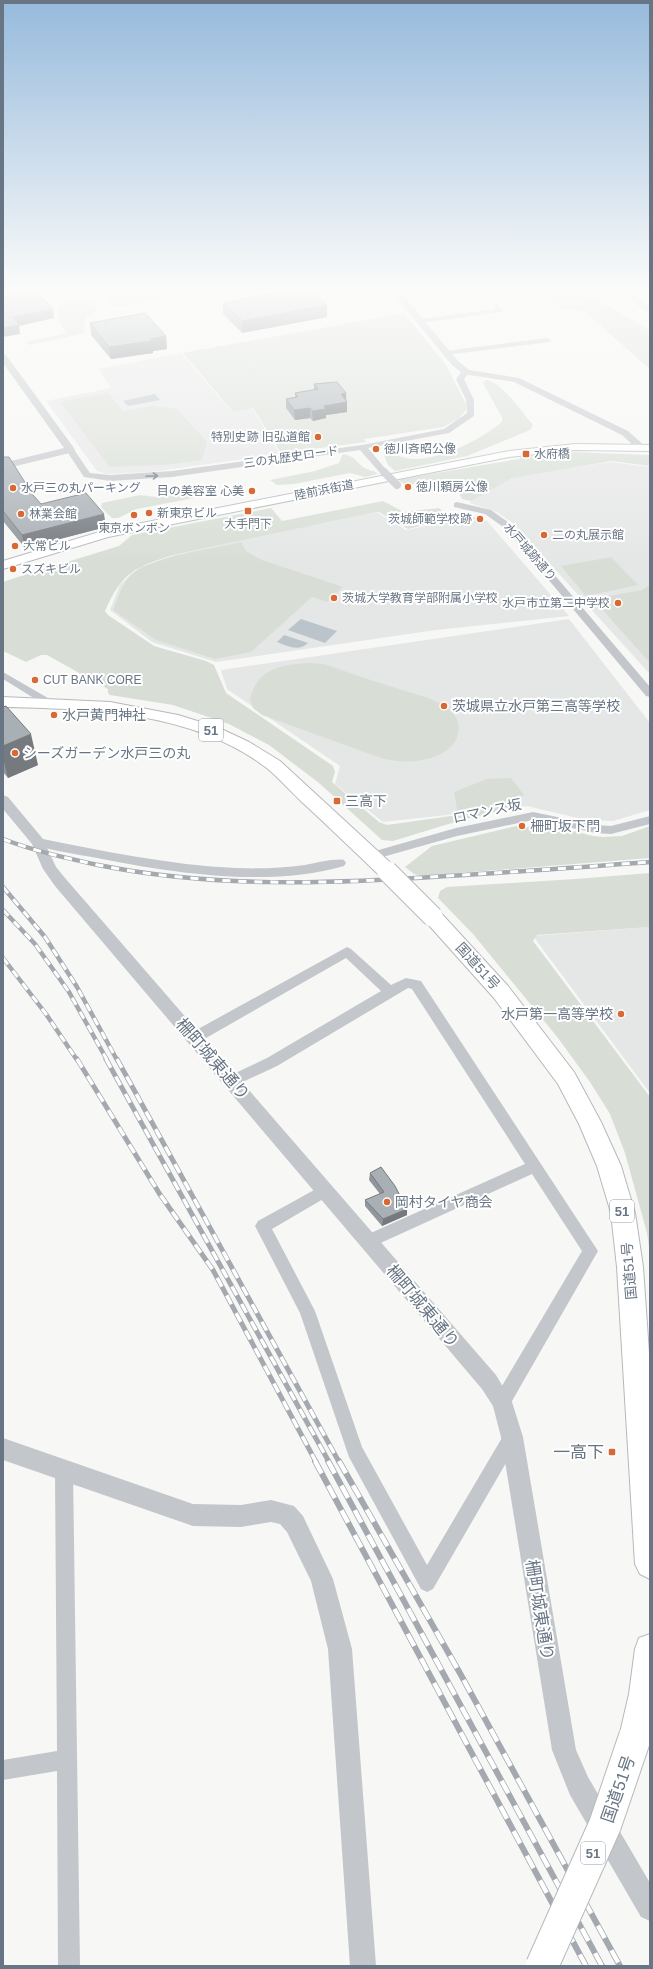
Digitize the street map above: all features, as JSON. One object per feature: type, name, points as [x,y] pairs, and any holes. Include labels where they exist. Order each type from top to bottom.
[{"type":"highway","name":"国道51号","points":[[3,702],[95,705],[143,711],[200,726],[225,736],[256,752],[274,765],[372,856],[433,917],[501,992],[566,1078],[590,1122],[609,1166],[623,1213],[630,1267],[650,1564]]},
{"type":"highway","name":"国道51号","points":[[542,1966],[609,1816],[629,1761],[645,1694],[650,1649]]},
{"type":"main road","name":"陸前浜街道","points":[[3,565],[38,553],[106,534],[509,454],[575,447],[645,447]]},
{"type":"street","name":"三の丸歴史ロード","points":[[21,383],[87,475],[110,478],[172,474],[362,447],[446,431],[471,414],[472,409],[462,383]]},
{"type":"street","points":[[522,383],[625,433],[645,447]]},
{"type":"street","points":[[362,447],[384,472],[398,485]]},
{"type":"street","points":[[3,466],[70,450]]},
{"type":"street","name":"水戸城跡通り","points":[[457,506],[488,512],[509,527],[650,694]]},
{"type":"street","points":[[3,675],[49,703]]},
{"type":"street","name":"柵町城東通り","points":[[3,800],[38,842],[50,869],[55,876],[489,1382],[502,1402],[512,1438],[564,1750],[579,1786],[650,1908]]},
{"type":"street","name":"ロマンス坂","points":[[372,856],[456,832],[533,816],[596,829],[611,830],[650,820]]},
{"type":"street","points":[[38,842],[138,862],[193,870],[278,872],[340,863]]},
{"type":"street","points":[[194,1038],[347,952],[390,992]]},
{"type":"street","points":[[232,1081],[272,1062],[406,983],[416,984],[590,1252],[502,1402]]},
{"type":"street","points":[[369,1241],[534,1166]]},
{"type":"street","points":[[325,1190],[263,1226],[307,1311],[355,1451],[427,1582],[512,1438]]},
{"type":"street","points":[[3,1449],[193,1515],[241,1516],[272,1511],[286,1514],[296,1524],[322,1579],[340,1649],[363,1966]]},
{"type":"street","points":[[64,1471],[69,1966]]},
{"type":"street","points":[[3,1770],[67,1759]]},
{"type":"shaded area","points":[[108,383],[207,383],[232,412],[252,408],[280,454],[151,472],[107,474],[97,471],[46,401],[112,388]]},
{"type":"shaded area","points":[[208,383],[455,383],[466,404],[466,410],[458,419],[443,427],[364,439],[366,442],[281,453],[253,408],[233,412]]},
{"type":"shaded area","points":[[483,383],[494,383],[499,386],[512,399],[533,425],[530,430],[467,456],[395,471],[388,465],[384,455],[388,451],[392,451],[401,457],[410,459],[436,456],[460,447],[494,429],[502,422],[502,417]]},
{"type":"shaded area","points":[[108,393],[123,411],[152,406],[177,409],[207,442],[202,460],[164,465],[110,467],[60,402]]},
{"type":"shaded area","points":[[155,394],[160,400],[128,406],[123,401]]},
{"type":"shaded area","points":[[570,452],[650,455],[650,466],[611,461],[512,478],[471,501],[462,499],[459,493],[435,492],[426,484],[420,483],[406,485],[399,481],[401,479],[519,459],[521,456]]},
{"type":"shaded area","points":[[344,454],[353,458],[365,468],[378,474],[365,477],[350,473],[294,484],[277,485],[270,480],[315,471],[339,463],[342,455]]},
{"type":"shaded area","name":"水戸市立第二中学校","points":[[611,462],[650,467],[650,673],[513,523],[497,512],[470,503],[478,490],[503,477]]},
{"type":"shaded area","points":[[193,491],[199,497],[137,509],[118,518],[112,518],[101,507],[102,503],[140,495],[156,497]]},
{"type":"shaded area","points":[[383,501],[404,512],[439,508],[450,519],[408,529],[379,512],[375,512],[173,555],[148,564],[131,573],[118,587],[105,611],[108,615],[154,646],[206,661],[214,665],[226,693],[333,766],[335,772],[332,782],[379,822],[387,825],[458,815],[454,792],[487,779],[511,778],[524,795],[520,798],[521,803],[518,807],[465,819],[393,841],[382,840],[319,783],[269,745],[229,724],[173,705],[110,695],[108,693],[108,689],[47,655],[41,655],[26,662],[3,651],[3,582],[119,546],[132,535],[271,508],[282,521]]},
{"type":"shaded area","name":"茨城大学教育学部附属小学校","points":[[375,511],[406,530],[453,521],[460,512],[487,521],[569,616],[436,630],[216,662],[152,642],[110,610],[120,585],[141,567],[174,555]]},
{"type":"shaded area","points":[[241,542],[246,551],[262,560],[343,587],[327,602],[312,597],[251,652],[215,659],[156,640],[113,610],[126,582],[132,574],[141,568],[168,558]]},
{"type":"shaded area","points":[[611,557],[638,585],[586,596],[561,566]]},
{"type":"shaded area","points":[[650,585],[650,663],[593,599],[642,590]]},
{"type":"shaded area","points":[[301,619],[337,631],[325,643],[288,630]]},
{"type":"shaded area","name":"茨城県立水戸第三高等学校","points":[[569,619],[650,723],[650,810],[613,821],[586,820],[527,806],[383,822],[335,784],[340,766],[227,689],[221,670]]},
{"type":"shaded area","points":[[284,635],[308,643],[297,648],[277,642]]},
{"type":"shaded area","points":[[295,664],[324,664],[439,703],[450,710],[457,720],[459,726],[457,737],[451,747],[431,758],[416,761],[384,759],[262,715],[253,708],[250,699],[255,685],[263,676],[274,669]]},
{"type":"shaded area","points":[[536,824],[550,825],[593,836],[604,837],[622,836],[650,826],[650,858],[421,876],[414,874],[405,867],[432,846],[516,826],[526,827]]},
{"type":"shaded area","points":[[650,873],[650,927],[537,935],[533,941],[650,1097],[650,1253],[647,1233],[625,1153],[610,1114],[590,1082],[558,1038],[473,934],[438,898],[440,891],[447,887]]},
{"type":"shaded area","name":"水戸第一高等学校","points":[[650,927],[650,1093],[533,936]]},
{"type":"building","points":[[338,383],[346,393],[341,394],[347,402],[324,406],[326,409],[312,411],[310,408],[294,410],[286,399],[298,397],[295,393],[318,389],[314,384]]},
{"type":"building","points":[[3,457],[9,457],[33,495],[41,504],[86,493],[104,514],[22,535],[3,511]]},
{"type":"building","points":[[6,706],[31,734],[3,746],[3,707]]},
{"type":"building","name":"岡村タイヤ商会","points":[[381,1167],[395,1186],[407,1209],[383,1219],[365,1200],[384,1192],[370,1173]]},
{"type":"railway","points":[[3,839],[38,851],[98,865],[185,878],[228,881],[359,881],[650,862]]},
{"type":"railway","points":[[3,887],[45,937],[77,987],[117,1060]]},
{"type":"railway","points":[[3,910],[35,944],[69,992],[107,1060]]},
{"type":"railway","points":[[3,958],[46,1014],[77,1060]]},
{"type":"railway","points":[[77,1059],[159,1193],[213,1270],[316,1462]]},
{"type":"railway","points":[[106,1059],[329,1462]]},
{"type":"railway","points":[[117,1059],[339,1462]]},
{"type":"railway","points":[[315,1461],[586,1966]]},
{"type":"railway","points":[[328,1461],[602,1966]]},
{"type":"railway","points":[[339,1461],[461,1675],[620,1966]]},
{"type":"place","name":"特別史跡 旧弘道館","points":[[318,437]]},
{"type":"place","name":"徳川斉昭公像","points":[[376,449]]},
{"type":"place","name":"水府橋","points":[[526,454]]},
{"type":"place","name":"徳川頼房公像","points":[[408,487]]},
{"type":"place","name":"水戸三の丸パーキング","points":[[13,488]]},
{"type":"place","name":"目の美容室 心美","points":[[252,491]]},
{"type":"place","name":"大手門下","points":[[248,511]]},
{"type":"place","name":"新東京ビル","points":[[149,513]]},
{"type":"place","name":"林業会館","points":[[21,514]]},
{"type":"place","name":"東京ボンボン","points":[[134,515]]},
{"type":"place","name":"茨城師範学校跡","points":[[480,519]]},
{"type":"place","name":"二の丸展示館","points":[[544,535]]},
{"type":"place","name":"大常ビル","points":[[15,546]]},
{"type":"place","name":"スズキビル","points":[[13,569]]},
{"type":"place","name":"茨城大学教育学部附属小学校","points":[[334,598]]},
{"type":"place","name":"水戸市立第二中学校","points":[[618,603]]},
{"type":"place","name":"CUT BANK CORE","points":[[35,680]]},
{"type":"place","name":"茨城県立水戸第三高等学校","points":[[444,706]]},
{"type":"place","name":"水戸黄門神社","points":[[54,715]]},
{"type":"place","name":"シーズガーデン水戸三の丸","points":[[15,753]]},
{"type":"place","name":"三高下","points":[[337,801]]},
{"type":"place","name":"柵町坂下門","points":[[522,826]]},
{"type":"place","name":"水戸第一高等学校","points":[[621,1014]]},
{"type":"place","name":"岡村タイヤ商会","points":[[387,1202]]},
{"type":"place","name":"一高下","points":[[612,1452]]}]
